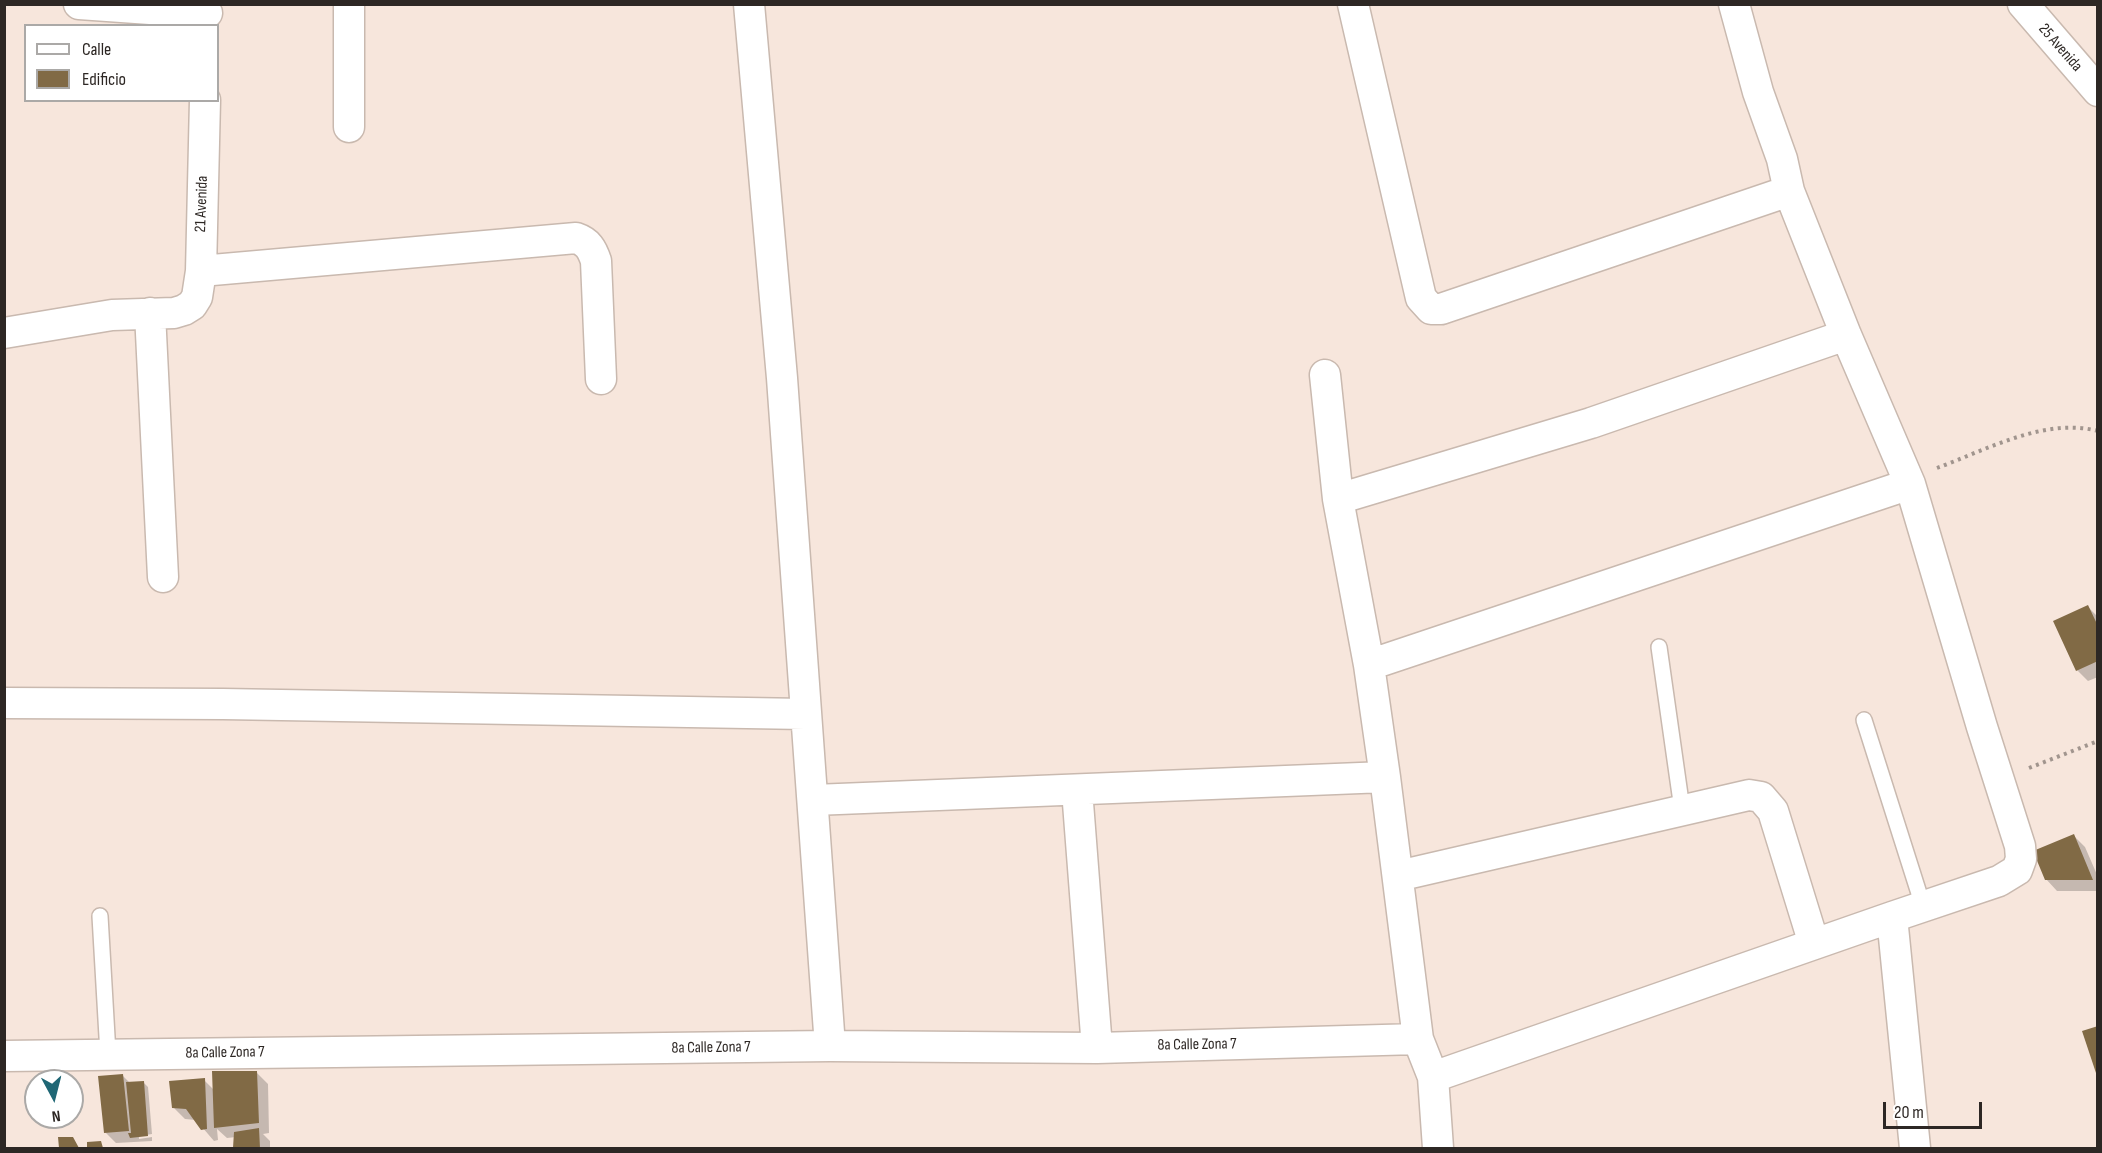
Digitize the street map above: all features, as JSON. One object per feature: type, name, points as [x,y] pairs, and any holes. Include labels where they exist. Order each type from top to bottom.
[{"type":"street","points":[[79,4],[207,14]]},
{"type":"street","points":[[349,4],[349,127]]},
{"type":"street","points":[[749,4],[781,367],[830,1046]]},
{"type":"street","points":[[1353,4],[1421,298],[1431,309],[1441,309],[1789,192]]},
{"type":"street","points":[[1433,1077],[1892,916],[1999,881],[2017,870],[2021,859],[2020,846],[1998,780],[1910,484],[1846,335],[1789,192],[1782,159],[1758,92],[1734,4]]},
{"type":"street","name":"25 Avenida","points":[[2023,4],[2097,91]]},
{"type":"street","name":"21 Avenida","points":[[150,313],[174,313],[192,305],[197,297],[201,271],[205,102]]},
{"type":"street","points":[[201,271],[576,238],[585,241],[592,249],[596,261],[602,379]]},
{"type":"street","points":[[4,333],[112,315],[150,313],[163,577]]},
{"type":"street","points":[[1338,499],[1591,423],[1846,335]]},
{"type":"street","points":[[1325,375],[1338,499],[1368,665],[1385,777],[1418,1040],[1433,1077],[1438,1149]]},
{"type":"street","points":[[1368,665],[1910,484]]},
{"type":"street","points":[[4,703],[247,704],[805,714]]},
{"type":"street","points":[[814,800],[1385,777]]},
{"type":"street","points":[[1077,790],[1097,1048]]},
{"type":"street","points":[[1398,876],[1682,809],[1749,795],[1761,796],[1773,812],[1814,944]]},
{"type":"street","points":[[1892,916],[1915,1149]]},
{"type":"street","name":"8a Calle Zona 7","points":[[4,1056],[830,1046],[1097,1048],[1418,1040]]},
{"type":"lane","points":[[1659,647],[1682,809]]},
{"type":"lane","points":[[1864,720],[1923,906]]},
{"type":"lane","points":[[100,916],[108,1054]]},
{"type":"path","points":[[1910,484],[1927,471],[2031,433],[2063,427],[2097,431]]},
{"type":"path","points":[[1998,780],[2097,741]]},
{"type":"building","points":[[2088,605],[2098,626],[2098,661],[2076,671],[2053,621]]},
{"type":"building","points":[[2074,834],[2093,880],[2045,880],[2033,851]]},
{"type":"building","points":[[2098,1026],[2098,1076],[2097,1076],[2082,1031]]},
{"type":"building","points":[[212,1071],[257,1071],[259,1123],[214,1128]]},
{"type":"building","points":[[123,1074],[129,1131],[104,1133],[98,1076]]},
{"type":"building","points":[[205,1078],[207,1129],[201,1130],[186,1109],[172,1108],[169,1081]]},
{"type":"building","points":[[144,1081],[148,1136],[130,1138],[126,1082]]},
{"type":"building","points":[[259,1128],[260,1148],[233,1148],[234,1132]]},
{"type":"building","points":[[58,1137],[73,1137],[79,1148],[59,1148]]},
{"type":"building","points":[[101,1141],[103,1148],[87,1148],[87,1142]]}]
